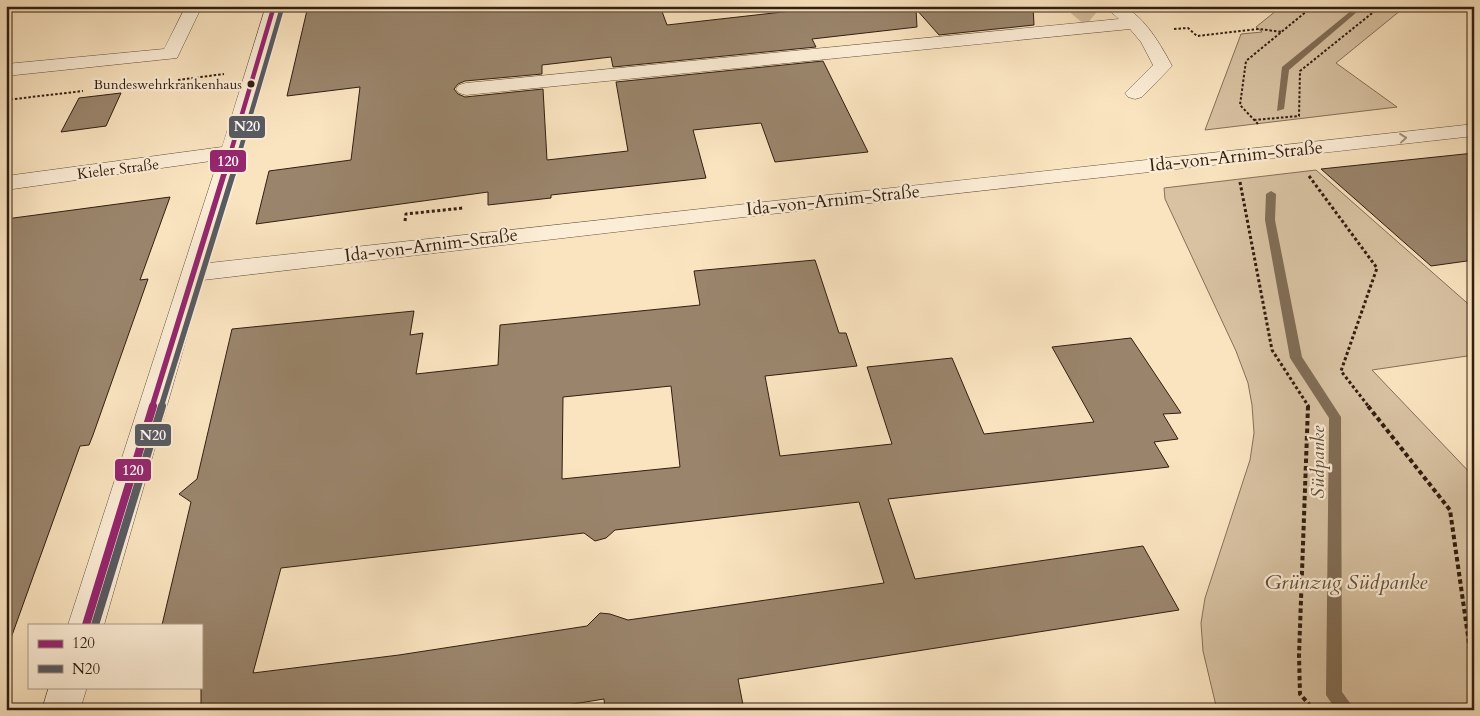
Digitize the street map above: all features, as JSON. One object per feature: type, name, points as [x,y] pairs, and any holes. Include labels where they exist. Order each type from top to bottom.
[{"type":"street","points":[[6,70],[171,54],[194,6]]},
{"type":"street","points":[[86,624],[192,273],[206,236],[274,6]]},
{"type":"street","points":[[1112,6],[1134,23],[1149,40],[1163,66],[1135,93]]},
{"type":"street","points":[[466,89],[1099,23],[1134,23]]},
{"type":"street","name":"Ida-von-Arnim-Straße","points":[[192,273],[754,208],[1474,130]]},
{"type":"street","name":"Kieler Straße","points":[[6,184],[230,152]]},
{"type":"street","points":[[61,710],[68,688]]},
{"type":"path","points":[[1258,124],[1240,104],[1246,61],[1313,6]]},
{"type":"path","points":[[1254,120],[1299,116],[1300,71],[1381,6]]},
{"type":"path","points":[[1134,23],[1158,30],[1188,28],[1197,36],[1259,29],[1283,32]]},
{"type":"path","points":[[1241,186],[1272,350],[1309,408],[1299,654],[1300,694],[1314,710]]},
{"type":"path","points":[[1320,189],[1377,268],[1342,371],[1450,510],[1474,678]]},
{"type":"path","points":[[405,222],[406,214],[463,208]]},
{"type":"green space","points":[[1282,6],[1406,6],[1336,63],[1397,107],[1205,130],[1241,34],[1262,32],[1256,27]]},
{"type":"green space","name":"Grünzug Südpanke","points":[[1316,170],[1474,309],[1474,355],[1372,370],[1474,477],[1474,710],[1217,710],[1203,651],[1201,623],[1205,598],[1250,460],[1254,433],[1252,405],[1248,383],[1236,351],[1165,199],[1164,188]]},
{"type":"building","points":[[308,6],[660,6],[667,25],[836,6],[1033,6],[1034,25],[939,35],[916,9],[917,27],[812,39],[816,47],[613,67],[611,57],[542,65],[542,74],[465,81],[458,84],[454,89],[458,94],[465,97],[543,89],[547,160],[628,151],[616,82],[823,61],[868,152],[775,162],[761,123],[693,130],[706,178],[551,195],[551,198],[488,205],[488,192],[256,224],[269,171],[351,160],[360,87],[287,96]]},
{"type":"building","points":[[121,93],[106,126],[61,132],[79,98]]},
{"type":"building","points":[[1474,153],[1474,260],[1431,266],[1321,169]]},
{"type":"building","points":[[170,197],[140,280],[148,279],[93,435],[89,445],[80,446],[11,638],[6,637],[6,219]]},
{"type":"building","points":[[815,260],[839,333],[846,333],[857,366],[765,376],[780,456],[892,444],[867,367],[952,358],[984,434],[1094,422],[1052,347],[1131,338],[1181,413],[1163,414],[1178,439],[1154,442],[1169,467],[888,499],[915,579],[1143,546],[1179,610],[738,679],[744,710],[605,710],[604,699],[536,710],[201,710],[202,624],[162,624],[191,502],[179,494],[197,479],[232,329],[414,311],[410,335],[423,333],[416,374],[498,365],[500,325],[700,305],[694,271]],"holes":[[[671,386],[680,467],[562,479],[563,397]],[[859,502],[884,583],[628,620],[600,613],[587,626],[399,655],[253,673],[281,568],[584,533],[595,541],[606,538],[615,530]]]},
{"type":"waterway","name":"Südpanke","points":[[1280,109],[1285,69],[1361,6]]},
{"type":"waterway","name":"Südpanke","points":[[1271,194],[1270,220],[1296,358],[1335,417],[1334,695],[1347,710]]},
{"type":"tunnel","points":[[1077,6],[1094,20]]},
{"type":"transit line","name":"120","points":[[86,624],[193,273],[206,236],[274,6]]},
{"type":"transit line","name":"N20","points":[[95,624],[214,238],[282,8]]},
{"type":"place","name":"Bundeswehrkrankenhaus","points":[[251,84]]}]
